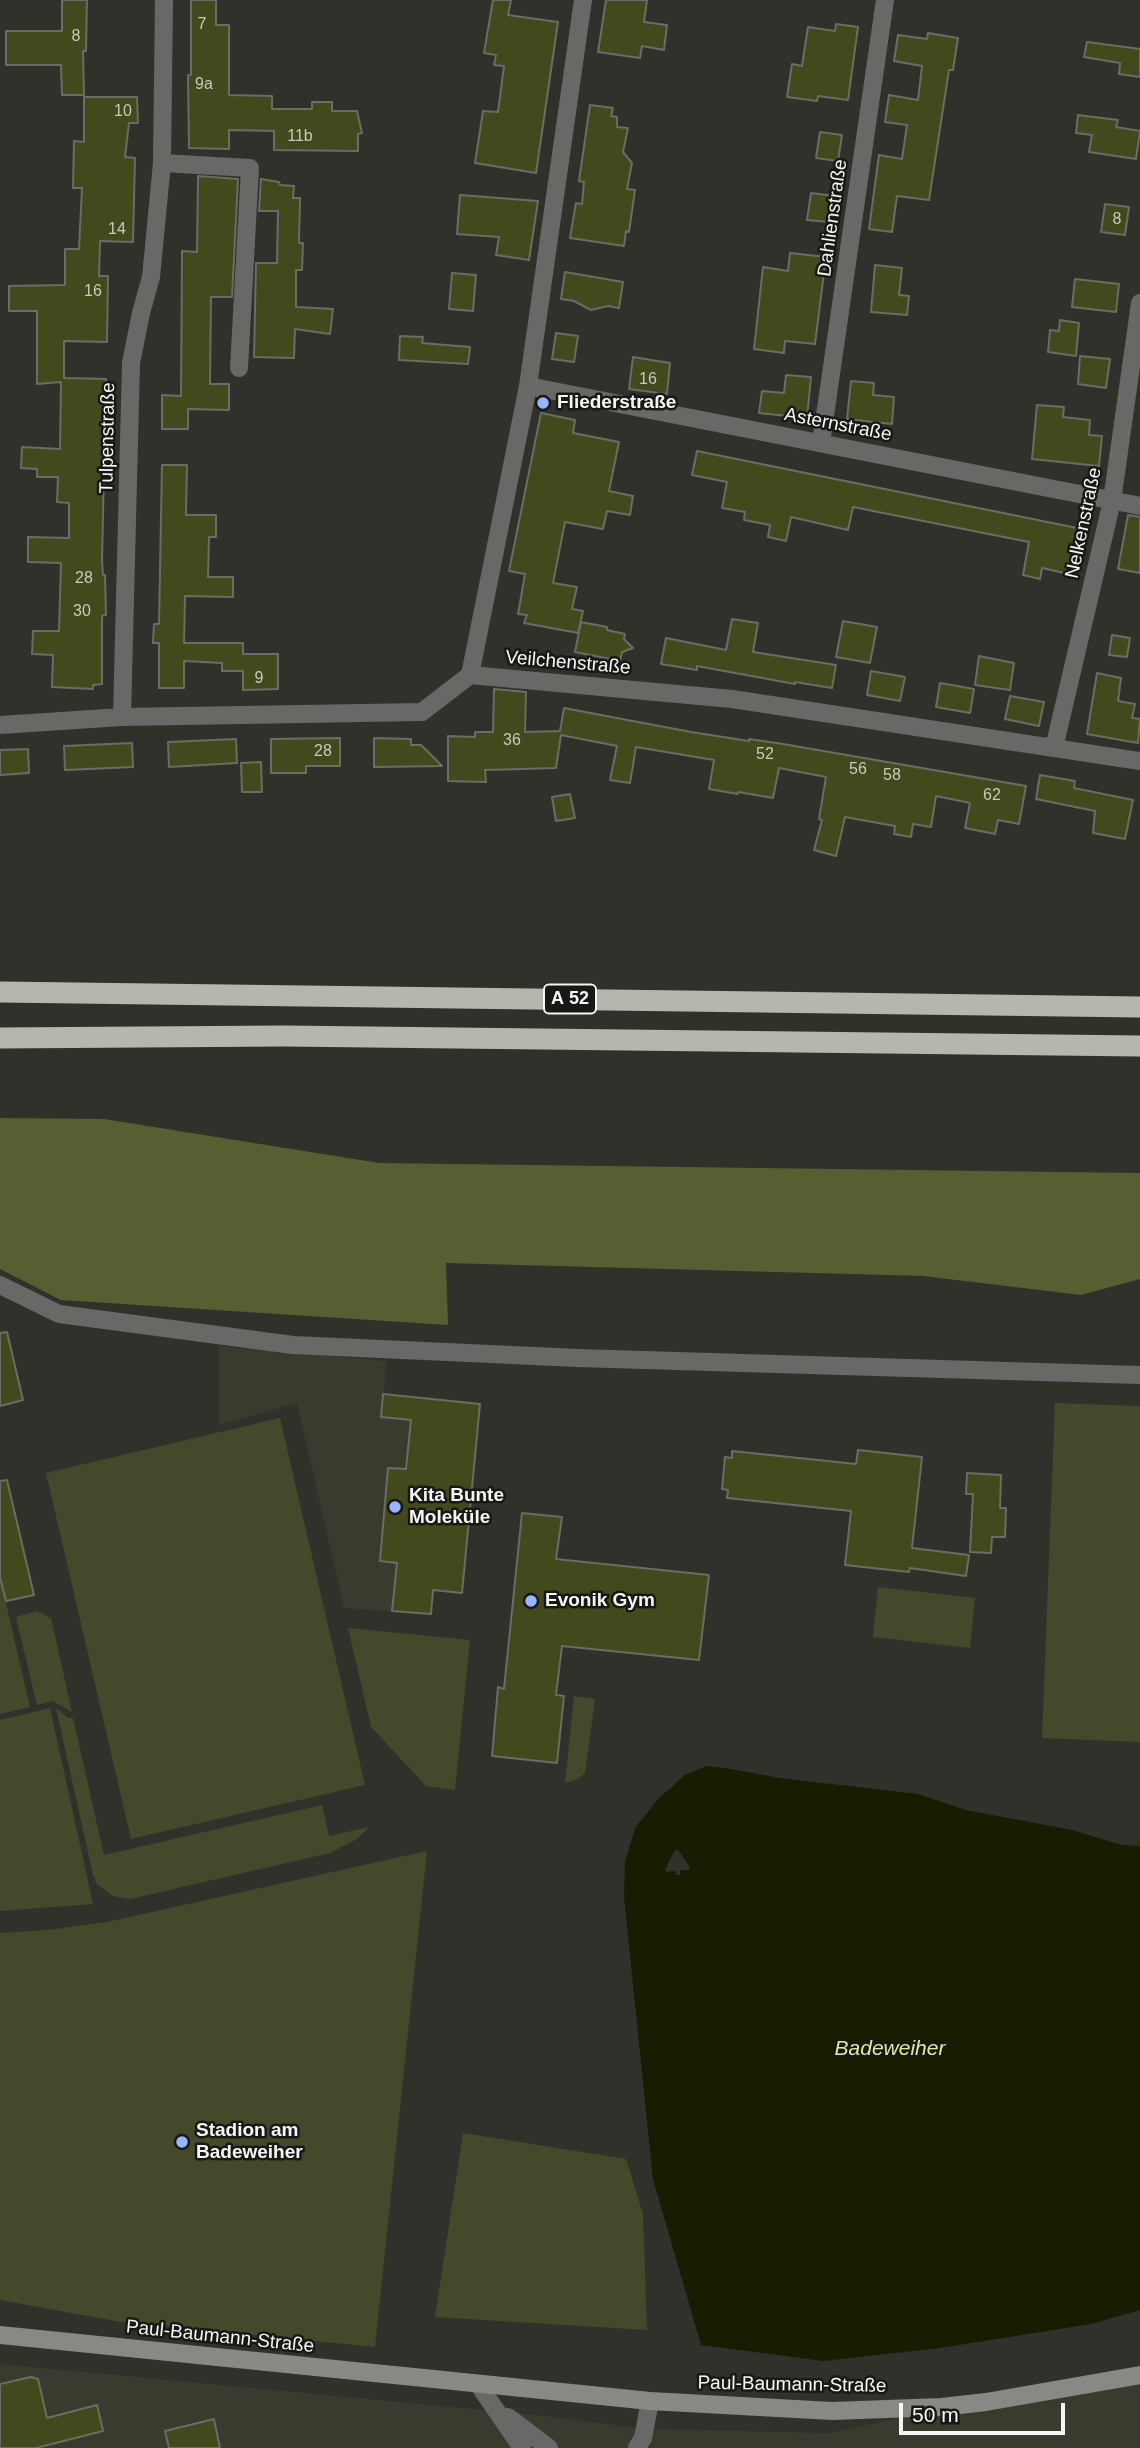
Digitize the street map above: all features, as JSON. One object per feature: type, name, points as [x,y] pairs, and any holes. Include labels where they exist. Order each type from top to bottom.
[{"type":"highway","name":"A 52","points":[[0,992],[1140,1007]]},
{"type":"highway","name":"A 52","points":[[0,1038],[284,1036],[1140,1046]]},
{"type":"main road","name":"Paul-Baumann-Straße","points":[[0,2335],[650,2401],[832,2411],[942,2407],[1025,2396],[1140,2375]]},
{"type":"street","name":"Tulpenstraße","points":[[122,717],[131,363],[151,277],[162,163],[164,0]]},
{"type":"street","points":[[0,725],[122,717],[422,712],[470,675],[528,386],[583,0]]},
{"type":"street","name":"Dahlienstraße","points":[[821,443],[885,0]]},
{"type":"street","points":[[162,163],[250,168],[239,368]]},
{"type":"street","name":"Nelkenstraße","points":[[1054,748],[1112,501],[1140,303]]},
{"type":"street","name":"Asternstraße","points":[[528,386],[1140,506]]},
{"type":"street","name":"Veilchenstraße","points":[[470,675],[732,699],[1140,761]]},
{"type":"street","points":[[0,1285],[59,1314],[293,1345],[578,1358],[1140,1375]]},
{"type":"street","points":[[478,2384],[522,2448]]},
{"type":"street","points":[[636,2448],[643,2438],[650,2401]]},
{"type":"street","points":[[494,2406],[549,2448]]},
{"type":"shaded area","name":"Kita Bunte Moleküle","points":[[219,1346],[386,1361],[384,1394],[480,1404],[462,1593],[433,1590],[431,1614],[344,1608],[297,1403],[219,1425]]},
{"type":"shaded area","points":[[1055,1403],[1140,1406],[1140,1742],[1042,1738]]},
{"type":"shaded area","points":[[280,1418],[365,1785],[131,1839],[46,1473]]},
{"type":"shaded area","points":[[0,1577],[30,1707],[0,1714]]},
{"type":"shaded area","points":[[878,1587],[975,1598],[970,1648],[873,1637]]},
{"type":"shaded area","points":[[37,1611],[51,1618],[72,1712],[53,1701],[37,1705],[16,1617]]},
{"type":"shaded area","points":[[348,1628],[470,1640],[455,1790],[426,1786],[371,1727]]},
{"type":"shaded area","points":[[574,1696],[595,1699],[585,1773],[578,1779],[565,1783]]},
{"type":"shaded area","points":[[50,1708],[93,1904],[0,1911],[0,1720]]},
{"type":"shaded area","points":[[56,1708],[68,1718],[73,1718],[104,1855],[322,1805],[329,1836],[369,1827],[357,1839],[330,1853],[130,1899],[113,1896],[97,1884],[93,1875]]},
{"type":"shaded area","points":[[427,1851],[375,2347],[121,2322],[0,2300],[0,1933],[107,1922]]},
{"type":"shaded area","points":[[463,2133],[626,2159],[643,2214],[647,2330],[435,2317]]},
{"type":"shaded area","points":[[0,2364],[536,2415],[645,2429],[829,2433],[1140,2367],[1140,2448],[0,2448]]},
{"type":"green space","points":[[0,1118],[104,1119],[379,1163],[1140,1173],[1140,1279],[1081,1295],[923,1276],[446,1263],[448,1325],[61,1300],[0,1269]]},
{"type":"water","name":"Badeweiher","points":[[706,1766],[780,1778],[918,1794],[966,1810],[1072,1830],[1122,1845],[1140,1846],[1140,2310],[1091,2324],[940,2348],[823,2361],[701,2345],[653,2179],[624,1897],[625,1862],[635,1828],[657,1800],[685,1775]]},
{"type":"pier","points":[[675,1850],[678,1850],[690,1867],[688,1870],[680,1870],[680,1875],[676,1875],[675,1871],[665,1870]]},
{"type":"building","points":[[62,0],[87,0],[86,51],[83,51],[84,95],[62,95],[61,65],[6,65],[6,31],[62,31]]},
{"type":"building","points":[[191,0],[216,0],[216,25],[229,25],[229,95],[272,96],[272,109],[312,109],[312,102],[332,102],[332,111],[357,111],[362,133],[358,134],[358,151],[274,150],[274,131],[229,130],[229,149],[189,148]]},
{"type":"building","points":[[493,0],[511,0],[508,15],[558,22],[536,173],[475,163],[483,111],[498,112],[504,66],[494,65],[496,55],[484,53]]},
{"type":"building","points":[[606,0],[647,0],[644,22],[667,25],[664,50],[642,46],[640,58],[598,52]]},
{"type":"building","points":[[836,24],[858,27],[848,100],[818,96],[817,101],[787,97],[792,64],[802,66],[808,27],[835,31]]},
{"type":"building","points":[[928,33],[958,38],[953,70],[949,70],[929,200],[897,196],[892,232],[869,229],[879,155],[902,159],[907,125],[885,122],[889,95],[918,100],[922,66],[894,61],[898,35],[927,39]]},
{"type":"building","points":[[1087,42],[1140,49],[1140,77],[1119,74],[1120,63],[1084,57]]},
{"type":"building","points":[[84,97],[137,97],[138,123],[129,123],[125,157],[135,158],[133,242],[100,241],[99,276],[108,276],[107,342],[64,341],[64,378],[106,379],[102,561],[106,615],[102,616],[102,684],[93,685],[93,689],[52,687],[53,655],[32,654],[33,631],[59,631],[61,563],[28,562],[28,537],[69,538],[69,503],[57,502],[58,477],[37,477],[37,469],[21,468],[22,447],[60,449],[61,382],[37,384],[37,311],[9,311],[9,286],[65,285],[65,249],[79,249],[82,188],[73,188],[74,141],[84,142]]},
{"type":"building","points":[[590,105],[613,108],[611,116],[617,117],[617,127],[628,128],[623,152],[632,163],[627,189],[635,190],[629,232],[626,231],[624,246],[570,238],[576,203],[582,204],[584,182],[579,181]]},
{"type":"building","points":[[1078,115],[1118,120],[1116,127],[1140,131],[1136,159],[1089,152],[1092,135],[1076,133]]},
{"type":"building","points":[[820,132],[842,135],[838,161],[816,158]]},
{"type":"building","points":[[198,176],[238,179],[232,297],[211,297],[210,384],[229,384],[229,410],[188,409],[188,429],[162,429],[162,395],[181,396],[182,251],[197,252]]},
{"type":"building","points":[[261,179],[294,186],[293,198],[300,198],[299,243],[303,243],[302,270],[296,270],[296,307],[333,309],[330,334],[295,329],[294,358],[254,357],[256,263],[277,263],[278,211],[259,211]]},
{"type":"building","points":[[811,193],[834,196],[830,222],[807,220]]},
{"type":"building","points":[[460,195],[538,201],[529,260],[496,255],[499,237],[457,234]]},
{"type":"building","points":[[1105,204],[1129,207],[1125,235],[1101,232]]},
{"type":"building","points":[[790,253],[826,257],[815,344],[785,341],[784,353],[754,349],[763,267],[788,271]]},
{"type":"building","points":[[875,265],[902,268],[899,295],[909,296],[907,315],[871,312]]},
{"type":"building","points":[[565,272],[623,282],[619,308],[608,306],[591,310],[574,301],[561,299]]},
{"type":"building","points":[[452,273],[476,275],[473,311],[449,309]]},
{"type":"building","points":[[1075,279],[1119,284],[1116,312],[1072,307]]},
{"type":"building","points":[[1060,320],[1079,323],[1076,356],[1048,352],[1050,330],[1059,331]]},
{"type":"building","points":[[556,333],[578,336],[574,362],[552,359]]},
{"type":"building","points":[[400,336],[423,337],[422,343],[470,347],[468,364],[399,360]]},
{"type":"building","points":[[1080,356],[1110,359],[1106,388],[1078,384]]},
{"type":"building","points":[[633,357],[670,363],[667,394],[629,389]]},
{"type":"building","points":[[786,375],[811,377],[807,418],[759,413],[762,391],[784,393]]},
{"type":"building","points":[[851,381],[874,383],[873,395],[894,397],[892,424],[847,419]]},
{"type":"building","points":[[1037,405],[1064,407],[1063,417],[1090,420],[1089,435],[1102,436],[1099,466],[1032,459]]},
{"type":"building","points":[[541,413],[575,420],[573,433],[619,442],[609,491],[633,496],[630,515],[607,511],[603,529],[565,522],[553,583],[577,587],[572,609],[583,611],[578,633],[524,623],[527,615],[518,614],[525,574],[509,571]]},
{"type":"building","points":[[697,451],[1082,529],[1073,575],[1042,568],[1040,579],[1023,575],[1029,542],[853,507],[848,530],[791,517],[786,541],[768,537],[770,525],[744,520],[745,512],[722,508],[727,482],[692,475]]},
{"type":"building","points":[[162,465],[187,465],[186,515],[216,515],[216,537],[209,537],[208,577],[233,577],[233,597],[185,596],[184,643],[243,643],[243,654],[278,654],[278,689],[243,690],[243,671],[222,671],[222,663],[184,661],[184,688],[159,688],[159,643],[153,643],[154,624],[159,624]]},
{"type":"building","points":[[1128,515],[1140,517],[1140,573],[1118,569]]},
{"type":"building","points":[[732,619],[758,623],[753,652],[836,665],[832,688],[697,666],[697,670],[661,664],[666,638],[726,650]]},
{"type":"building","points":[[843,621],[877,627],[870,663],[836,657]]},
{"type":"building","points":[[581,622],[625,634],[624,639],[633,648],[622,652],[620,661],[575,652]]},
{"type":"building","points":[[1112,635],[1130,638],[1127,657],[1109,655]]},
{"type":"building","points":[[979,656],[1014,663],[1010,690],[975,685]]},
{"type":"building","points":[[871,671],[905,677],[900,701],[867,695]]},
{"type":"building","points":[[1097,673],[1121,678],[1118,701],[1135,704],[1132,718],[1140,719],[1138,743],[1087,734]]},
{"type":"building","points":[[940,683],[974,689],[970,713],[936,707]]},
{"type":"building","points":[[494,689],[526,692],[525,732],[560,731],[564,708],[691,732],[783,744],[1026,786],[1019,824],[998,820],[995,834],[965,828],[970,803],[936,796],[931,827],[913,824],[911,837],[894,834],[895,826],[845,817],[836,856],[814,850],[822,820],[819,819],[826,777],[779,768],[773,798],[738,794],[709,789],[714,760],[636,747],[630,783],[610,780],[617,746],[561,735],[556,768],[485,770],[486,782],[448,781],[448,736],[475,737],[475,732],[493,732]]},
{"type":"building","points":[[1010,696],[1044,702],[1039,726],[1005,719]]},
{"type":"building","points":[[340,738],[340,766],[306,766],[306,773],[271,773],[271,739]]},
{"type":"building","points":[[374,738],[411,739],[411,745],[421,745],[442,766],[374,767]]},
{"type":"building","points":[[236,739],[237,763],[169,767],[168,742]]},
{"type":"building","points":[[132,743],[133,767],[65,770],[64,746]]},
{"type":"building","points":[[28,749],[29,773],[0,775],[0,750]]},
{"type":"building","points":[[261,762],[262,792],[242,792],[241,763]]},
{"type":"building","points":[[1040,775],[1075,781],[1074,788],[1133,800],[1125,839],[1093,833],[1095,811],[1036,799]]},
{"type":"building","points":[[570,794],[575,818],[556,821],[552,797]]},
{"type":"building","points":[[7,1332],[23,1400],[0,1406],[0,1333]]},
{"type":"building","points":[[383,1394],[480,1404],[462,1593],[433,1590],[431,1614],[392,1611],[397,1563],[380,1561],[388,1468],[406,1469],[411,1420],[381,1417]]},
{"type":"building","points":[[858,1450],[922,1457],[912,1548],[969,1555],[966,1576],[910,1568],[909,1572],[845,1565],[851,1511],[727,1498],[728,1490],[722,1489],[725,1457],[732,1458],[732,1451],[856,1464]]},
{"type":"building","points":[[967,1473],[1001,1475],[1000,1508],[1006,1508],[1005,1537],[992,1537],[991,1553],[970,1552],[973,1494],[966,1494]]},
{"type":"building","points":[[7,1480],[34,1595],[6,1601],[0,1577],[0,1481]]},
{"type":"building","points":[[522,1513],[562,1517],[556,1559],[709,1575],[699,1660],[562,1646],[556,1695],[564,1696],[557,1763],[492,1756],[498,1687],[504,1689]]},
{"type":"building","points":[[31,2377],[38,2379],[47,2418],[97,2405],[103,2431],[36,2448],[0,2448],[0,2384]]},
{"type":"building","points":[[214,2419],[220,2448],[169,2448],[165,2431]]},
{"type":"place","name":"Fliederstraße","points":[[543,403]]},
{"type":"place","name":"Kita Bunte Moleküle","points":[[395,1507]]},
{"type":"place","name":"Evonik Gym","points":[[531,1601]]},
{"type":"place","name":"Stadion am Badeweiher","points":[[182,2142]]}]
